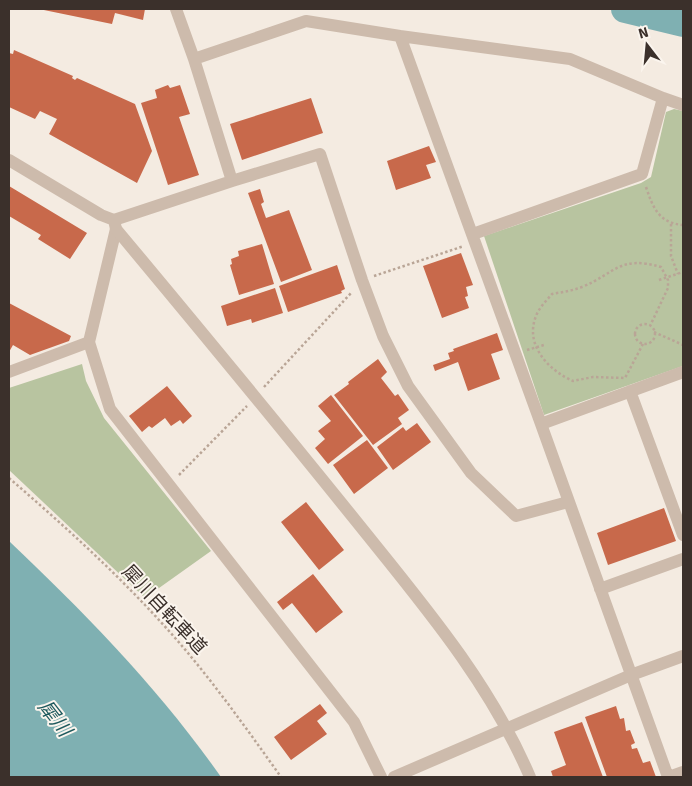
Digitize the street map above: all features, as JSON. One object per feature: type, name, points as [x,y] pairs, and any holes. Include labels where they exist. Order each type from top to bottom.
[{"type":"street","points":[[176,9],[194,59],[232,181]]},
{"type":"street","points":[[194,59],[306,21],[570,59],[683,105]]},
{"type":"street","points":[[400,36],[669,777],[683,772]]},
{"type":"street","points":[[474,238],[642,174],[663,98]]},
{"type":"street","points":[[115,225],[232,181],[320,154],[362,280],[383,336],[408,386],[471,473],[516,516],[568,502]]},
{"type":"street","points":[[9,160],[115,225],[256,396],[450,639],[506,730],[530,777]]},
{"type":"street","points":[[115,225],[89,342],[110,409],[354,722],[381,777]]},
{"type":"street","points":[[9,372],[89,342]]},
{"type":"street","points":[[541,424],[683,372]]},
{"type":"street","points":[[630,391],[683,535]]},
{"type":"street","points":[[600,589],[683,559]]},
{"type":"street","points":[[394,777],[631,676],[683,656]]},
{"type":"path","points":[[642,174],[654,208],[670,224],[683,225]]},
{"type":"path","points":[[670,224],[671,256],[678,274]]},
{"type":"path","points":[[170,485],[256,396],[362,280],[474,238]]},
{"type":"path","points":[[650,326],[668,288],[667,278],[661,267],[645,262],[629,263],[617,267],[582,287],[552,294],[535,317],[534,332],[540,356],[551,368],[573,381],[593,377],[625,378],[643,344],[652,341],[654,332]]},
{"type":"path","points":[[659,280],[683,272]]},
{"type":"path","points":[[643,344],[638,341],[635,332],[641,325],[650,326],[654,332],[683,345]]},
{"type":"path","name":"犀川自転車道","points":[[9,478],[114,574],[164,627],[209,679],[280,777]]},
{"type":"green space","points":[[674,109],[683,111],[683,366],[544,415],[484,236],[641,183],[651,177],[666,112]]},
{"type":"green space","points":[[82,364],[86,381],[104,418],[211,551],[145,598],[9,470],[9,388]]},
{"type":"water","name":"犀川","points":[[9,541],[121,654],[173,713],[221,777],[9,777]]},
{"type":"building","points":[[39,9],[145,9],[143,20],[115,13],[112,24]]},
{"type":"building","points":[[14,50],[73,76],[72,78],[75,80],[77,78],[135,104],[152,151],[137,183],[49,134],[57,119],[40,111],[35,119],[9,107],[9,53],[13,54]]},
{"type":"building","points":[[168,85],[170,88],[180,85],[190,114],[179,117],[199,175],[168,185],[141,103],[157,98],[155,90]]},
{"type":"building","points":[[311,98],[323,133],[242,160],[230,124]]},
{"type":"building","points":[[429,146],[436,162],[426,165],[431,178],[396,190],[387,161]]},
{"type":"building","points":[[9,186],[87,233],[70,259],[38,239],[41,235],[9,216]]},
{"type":"building","points":[[260,189],[264,202],[261,204],[266,218],[289,210],[312,270],[281,282],[248,193]]},
{"type":"building","points":[[262,244],[274,284],[239,295],[230,265],[232,264],[231,259],[239,256],[238,251]]},
{"type":"building","points":[[461,253],[473,285],[466,287],[468,296],[465,297],[469,308],[442,318],[423,266]]},
{"type":"building","points":[[337,265],[345,289],[341,291],[342,293],[288,312],[279,286]]},
{"type":"building","points":[[275,288],[283,313],[252,323],[251,319],[227,326],[221,306]]},
{"type":"building","points":[[9,303],[71,336],[69,341],[30,355],[13,345],[9,352]]},
{"type":"building","points":[[497,333],[503,350],[491,354],[500,379],[468,391],[458,362],[435,371],[433,365],[450,359],[448,353],[454,351],[453,349]]},
{"type":"building","points":[[378,359],[387,372],[381,378],[395,396],[398,394],[409,410],[398,418],[402,424],[373,445],[334,395]]},
{"type":"building","points":[[167,386],[192,416],[183,424],[180,420],[171,426],[165,418],[152,428],[149,426],[142,432],[129,416]]},
{"type":"building","points":[[331,395],[363,436],[328,464],[315,448],[325,439],[318,431],[331,421],[318,406]]},
{"type":"building","points":[[417,423],[431,442],[393,470],[377,447],[403,427],[406,431]]},
{"type":"building","points":[[367,440],[388,468],[354,494],[333,465]]},
{"type":"building","points":[[306,502],[344,550],[319,570],[281,522]]},
{"type":"building","points":[[664,508],[676,541],[608,565],[597,533]]},
{"type":"building","points":[[313,574],[343,612],[316,633],[292,603],[283,610],[277,602]]},
{"type":"building","points":[[320,704],[327,713],[317,721],[327,734],[291,760],[274,737]]},
{"type":"building","points":[[616,706],[620,719],[624,718],[626,731],[630,730],[635,743],[631,745],[632,749],[637,748],[643,763],[650,761],[656,777],[607,777],[585,717]]},
{"type":"building","points":[[582,722],[603,777],[553,777],[551,771],[566,765],[554,732]]},
{"type":"waterway","points":[[625,9],[683,23]]}]
